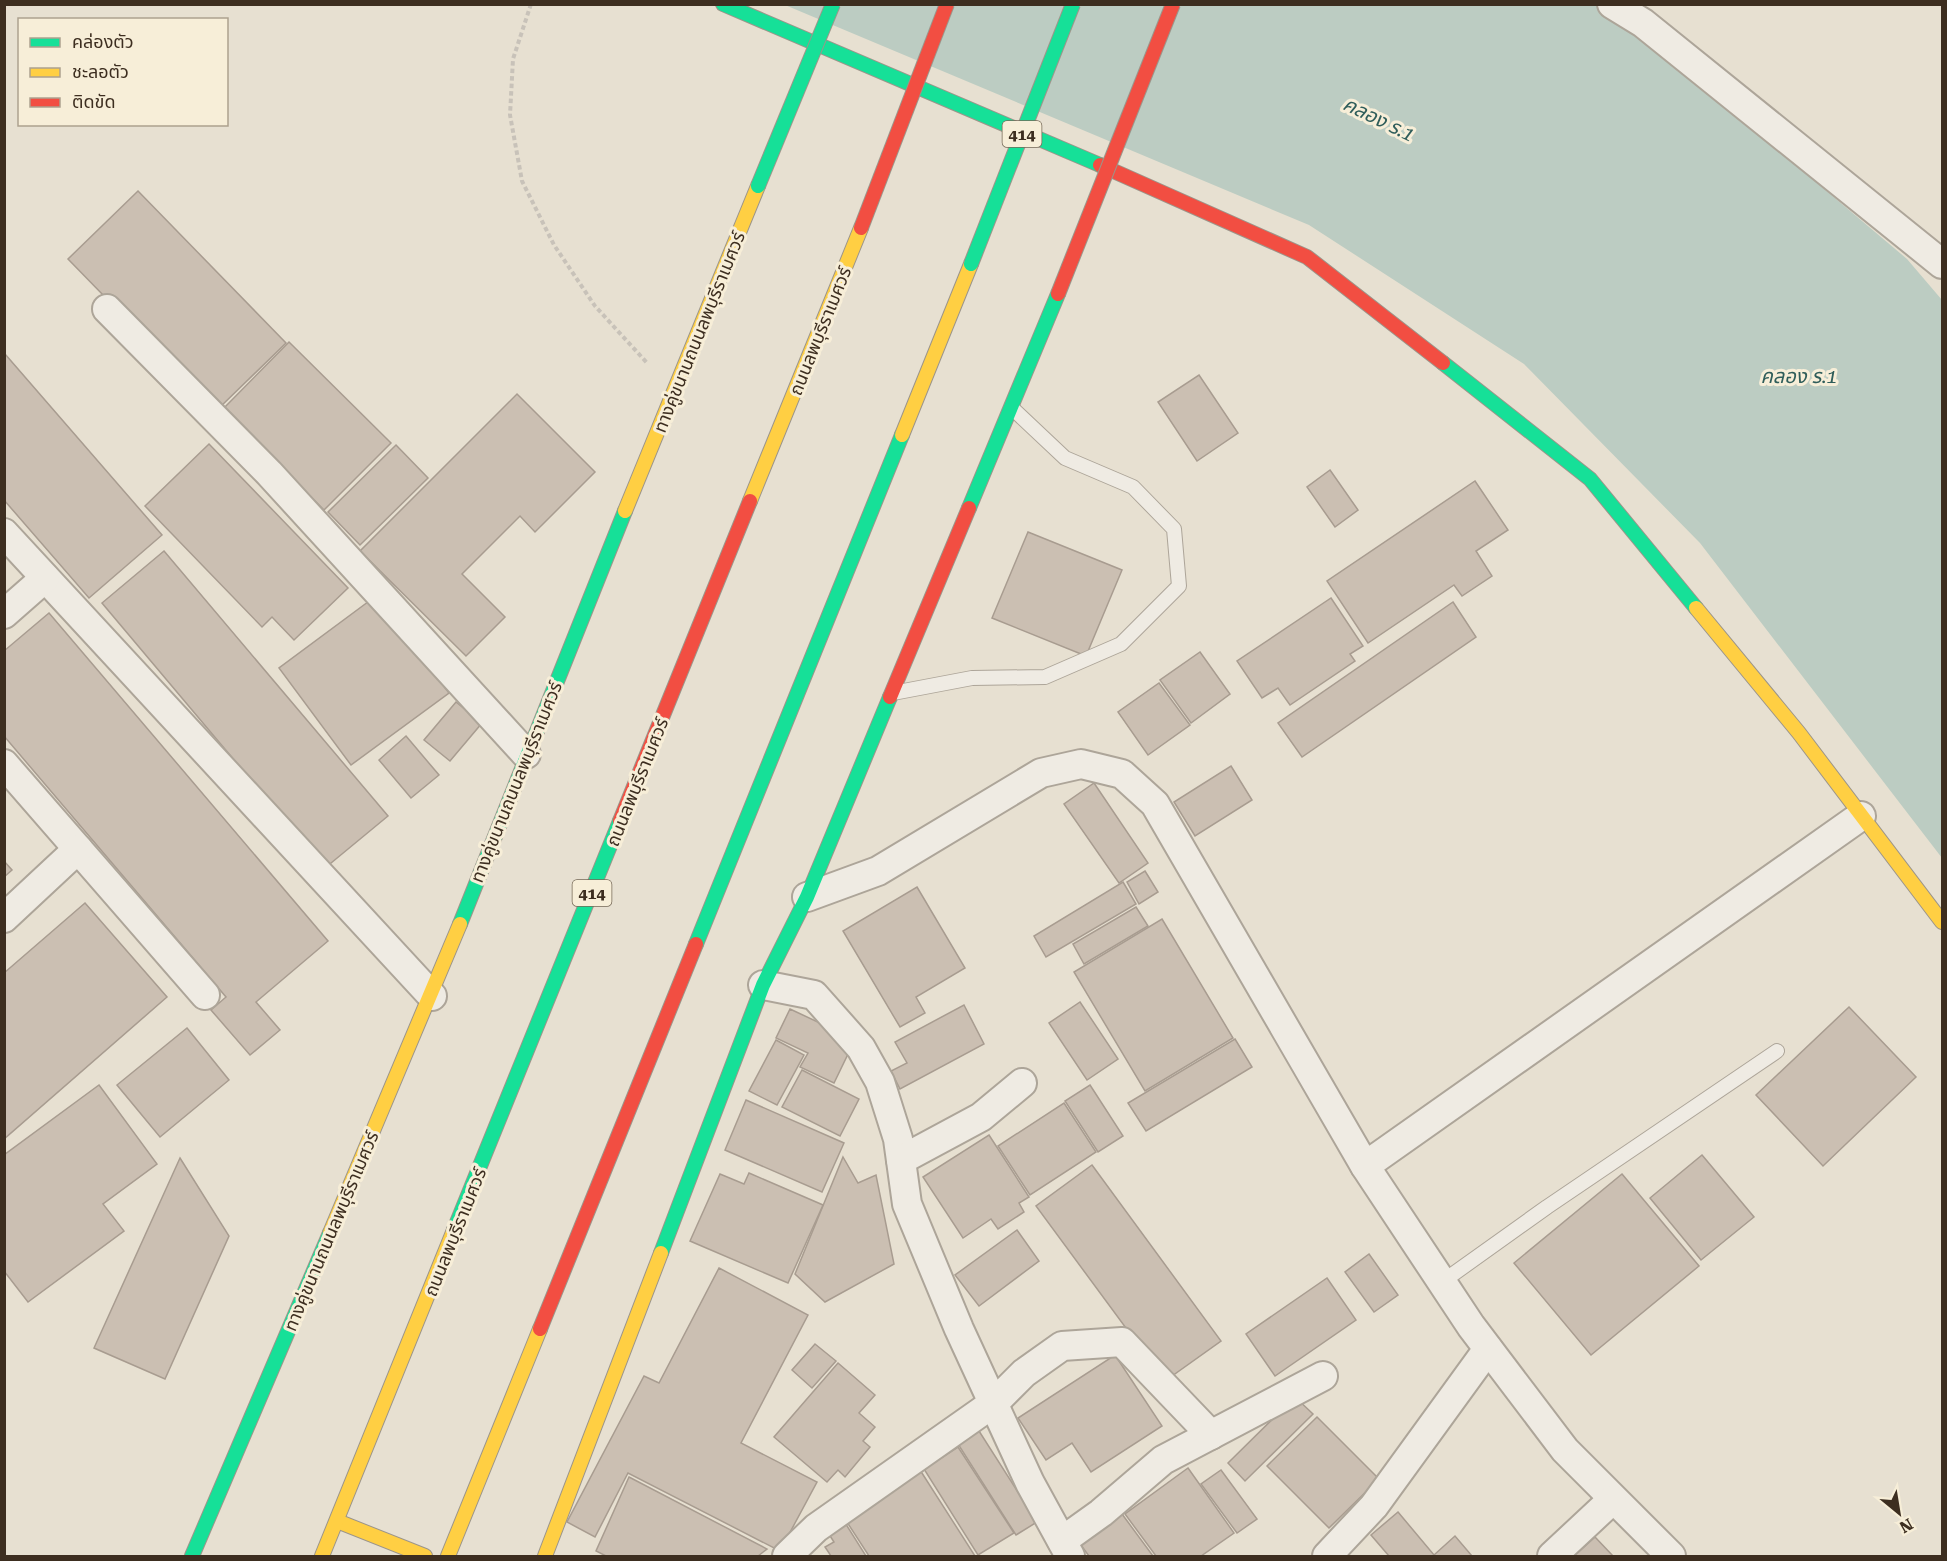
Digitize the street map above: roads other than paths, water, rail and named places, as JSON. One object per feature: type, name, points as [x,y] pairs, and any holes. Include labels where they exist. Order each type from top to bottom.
[{"type":"main road","points":[[723,4],[979,111],[1307,257],[1590,479],[1799,733],[1942,922]]},
{"type":"main road","name":"ทางคู่ขนานถนนลพบุรีราเมศวร์","points":[[192,1557],[432,996],[526,754],[833,4]]},
{"type":"main road","name":"ถนนลพบุรีราเมศวร์","points":[[322,1557],[861,228],[947,4]]},
{"type":"main road","name":"414","points":[[448,1557],[971,264],[1073,4]]},
{"type":"main road","points":[[545,1557],[763,985],[807,897],[1059,294],[1173,4]]},
{"type":"main road","points":[[337,1521],[425,1557]]},
{"type":"street","points":[[1612,4],[1643,23],[1942,264]]},
{"type":"street","points":[[107,309],[269,473],[526,754]]},
{"type":"street","points":[[4,533],[432,996]]},
{"type":"street","points":[[4,614],[45,578]]},
{"type":"street","points":[[4,764],[205,995]]},
{"type":"street","points":[[807,897],[878,871],[1041,773],[1081,764],[1122,774],[1155,804],[1365,1166],[1488,1349],[1565,1450],[1671,1557]]},
{"type":"street","points":[[1365,1166],[1861,816]]},
{"type":"street","points":[[4,918],[78,849]]},
{"type":"street","points":[[763,985],[814,995],[861,1048],[880,1082],[898,1139],[907,1204],[959,1329],[995,1402],[1030,1484],[1066,1549],[1101,1513],[1163,1460],[1323,1376]]},
{"type":"street","points":[[901,1160],[981,1117],[1022,1083]]},
{"type":"street","points":[[787,1557],[816,1527],[995,1402],[1024,1372],[1062,1346],[1122,1342],[1211,1435]]},
{"type":"street","points":[[1327,1557],[1374,1506],[1488,1349]]},
{"type":"street","points":[[1552,1557],[1612,1500]]},
{"type":"lane","points":[[891,693],[972,678],[1045,677],[1121,644],[1179,586],[1174,529],[1133,486],[1065,458],[1011,407]]},
{"type":"lane","points":[[1442,1282],[1547,1207],[1778,1051]]},
{"type":"water","name":"คลอง ร.1","points":[[1595,4],[1635,29],[1907,259],[1942,300],[1942,858],[1700,543],[1524,364],[1309,225],[785,5]]}]
